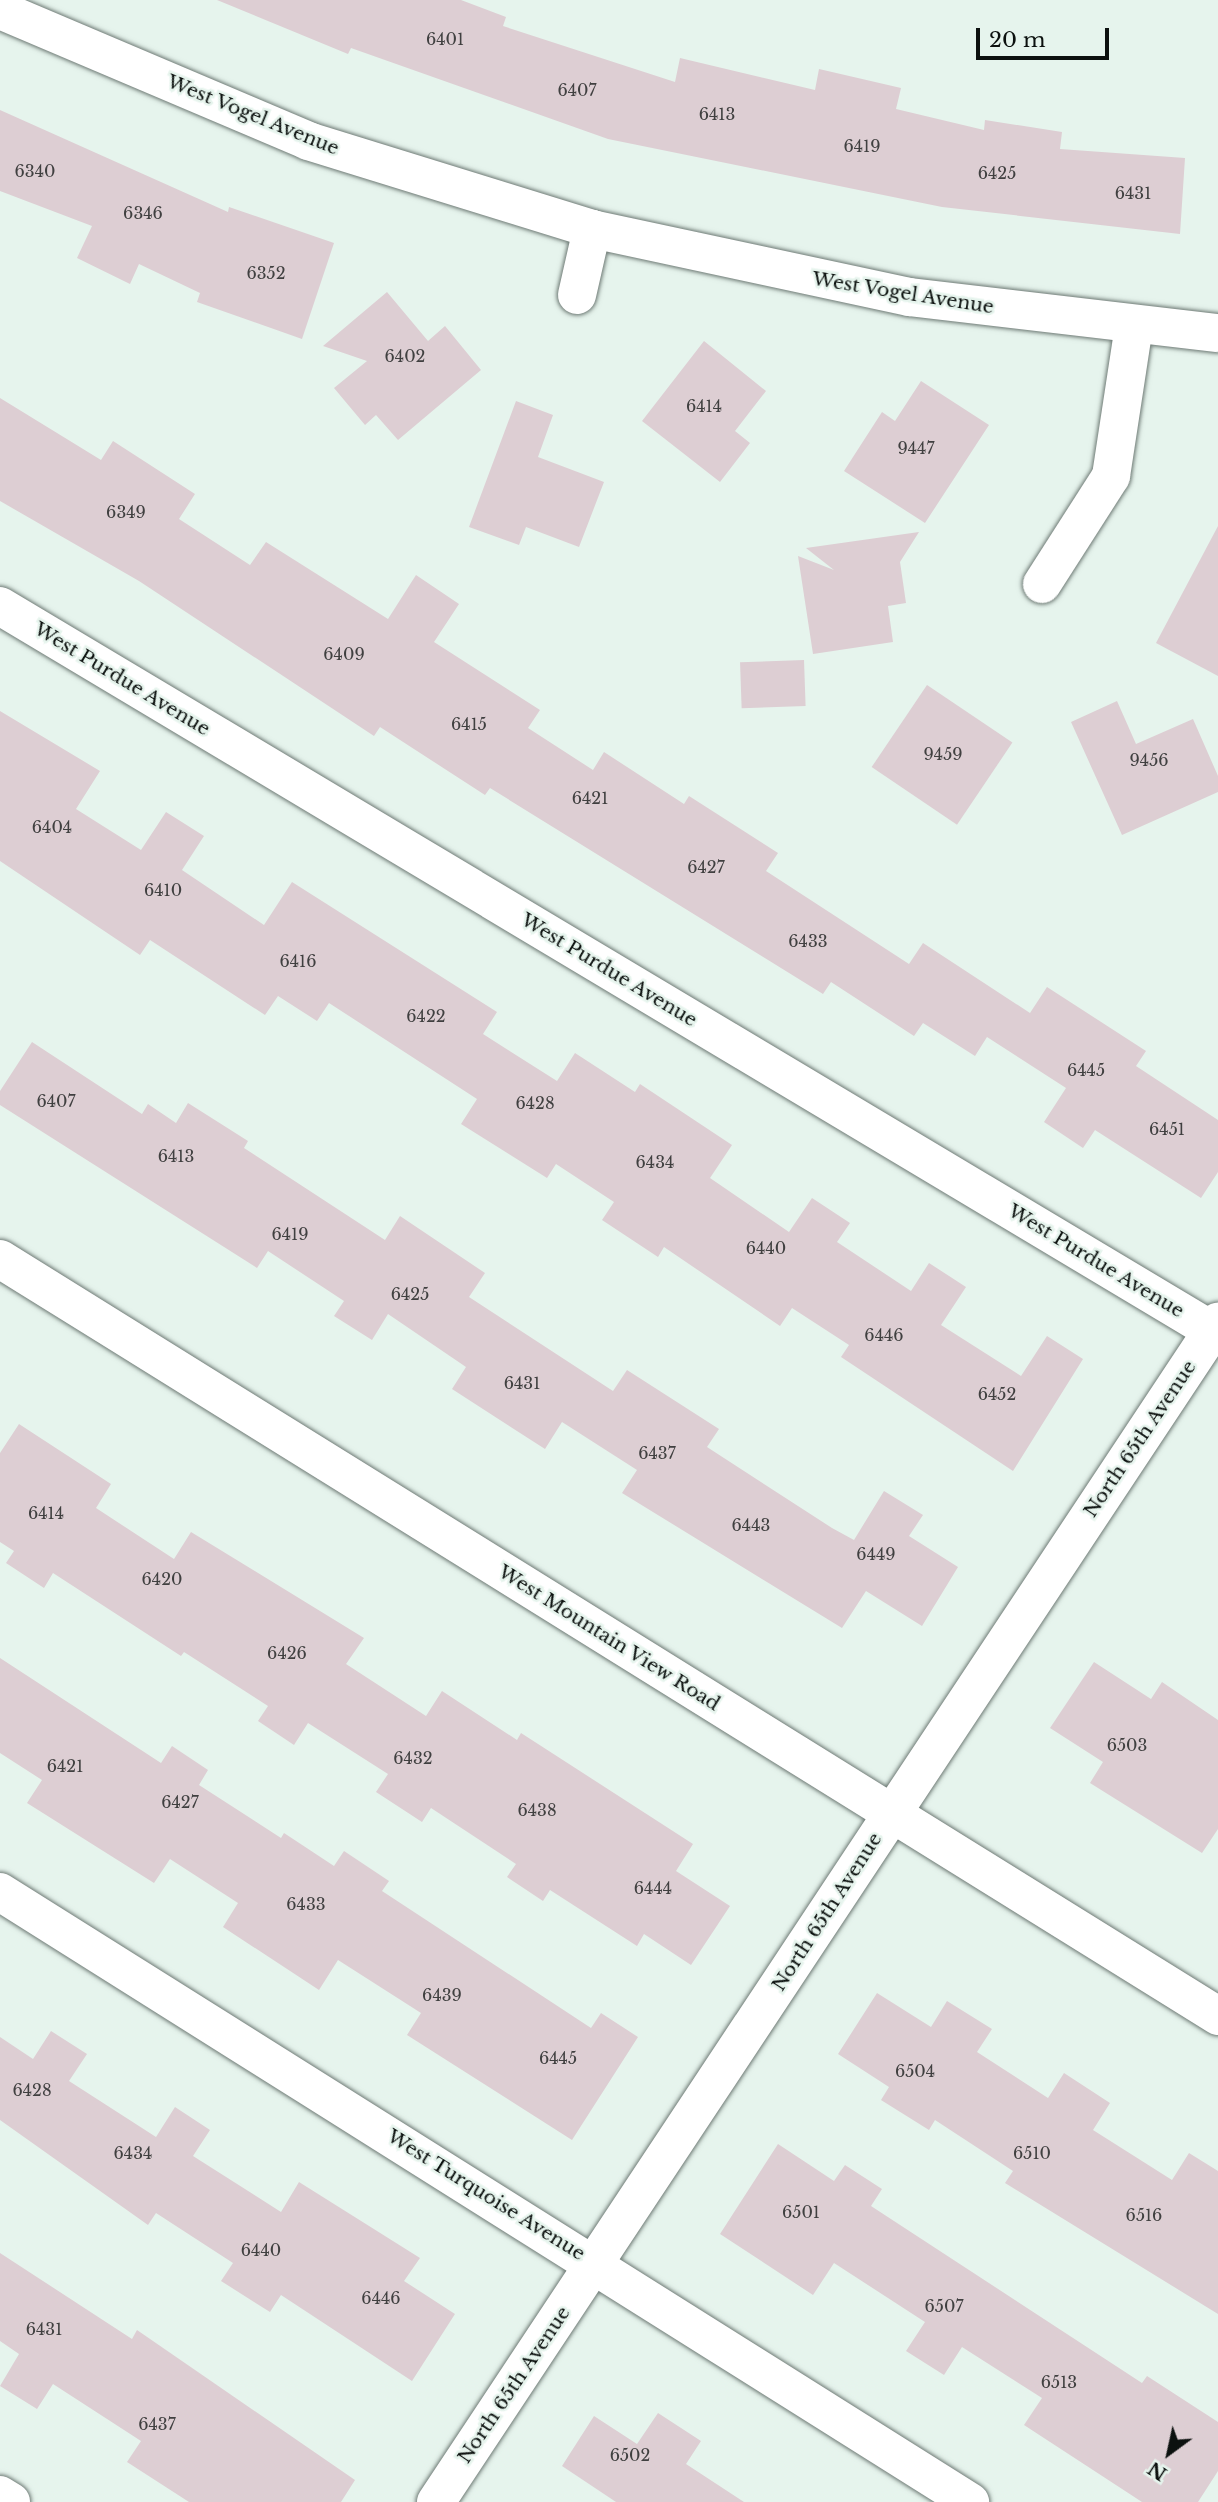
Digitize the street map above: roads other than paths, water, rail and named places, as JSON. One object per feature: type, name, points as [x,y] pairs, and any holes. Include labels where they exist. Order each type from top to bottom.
[{"type":"street","name":"West Vogel Avenue","points":[[0,10],[308,141],[592,229],[910,297],[1134,326],[1218,333]]},
{"type":"street","points":[[576,295],[592,229]]},
{"type":"street","points":[[1042,584],[1111,476],[1134,326]]},
{"type":"street","name":"West Purdue Avenue","points":[[0,606],[1216,1329]]},
{"type":"street","name":"West Mountain View Road","points":[[0,1259],[1218,2016]]},
{"type":"street","name":"North 65th Avenue","points":[[436,2502],[1216,1329]]},
{"type":"street","name":"West Turquoise Avenue","points":[[0,1892],[594,2263],[970,2502]]},
{"type":"street","points":[[0,2495],[11,2502]]}]
